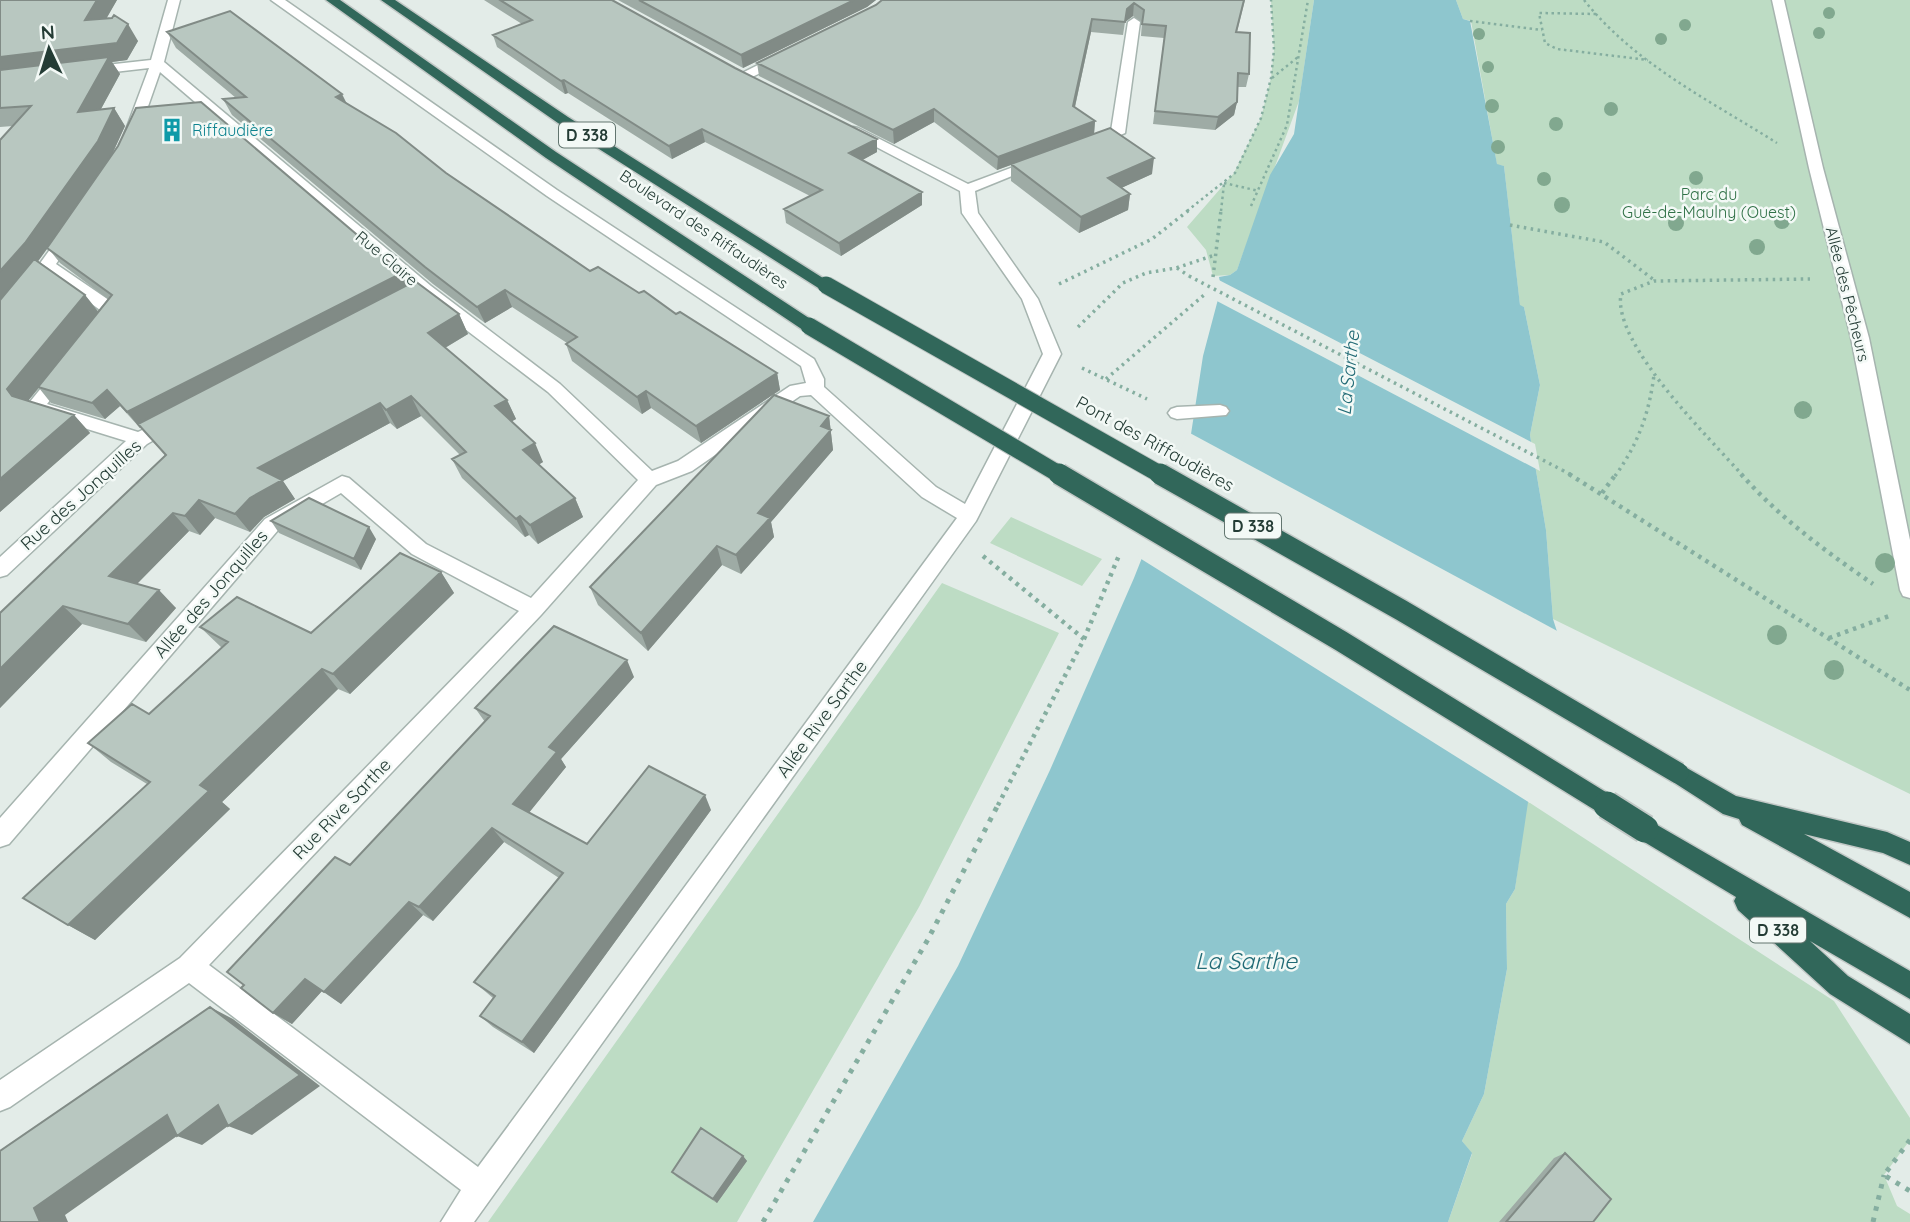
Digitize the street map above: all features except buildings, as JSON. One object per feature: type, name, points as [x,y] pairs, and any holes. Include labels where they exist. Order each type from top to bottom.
[{"type":"highway","name":"Boulevard des Riffaudières","points":[[332,0],[551,155],[809,326],[1341,641],[1717,874]]},
{"type":"highway","name":"Boulevard des Riffaudières","points":[[387,0],[563,120],[826,285]]},
{"type":"highway","name":"Pont des Riffaudières","points":[[826,285],[1401,610],[1731,806]]},
{"type":"highway","name":"D 338","points":[[1731,806],[1887,843],[1910,854]]},
{"type":"highway","name":"D 338","points":[[1731,806],[1910,905]]},
{"type":"highway","name":"D 338","points":[[1717,874],[1910,986]]},
{"type":"highway","name":"D 338","points":[[1717,874],[1839,985],[1910,1030]]},
{"type":"street","points":[[125,148],[157,63],[174,0]]},
{"type":"street","points":[[277,0],[552,193],[808,363],[815,379],[815,390]]},
{"type":"street","name":"Allée des Pêcheurs","points":[[1778,0],[1816,168],[1860,338],[1910,590]]},
{"type":"street","points":[[1080,147],[1118,133],[1133,22]]},
{"type":"street","points":[[744,77],[790,53]]},
{"type":"street","points":[[79,72],[157,63]]},
{"type":"street","name":"Rue Claire","points":[[157,63],[425,290],[554,387],[649,480]]},
{"type":"street","points":[[843,126],[967,189],[1055,156]]},
{"type":"street","points":[[967,189],[970,213],[1030,299],[1052,354]]},
{"type":"street","points":[[0,321],[47,265],[76,223]]},
{"type":"street","points":[[47,265],[113,312],[96,333]]},
{"type":"street","points":[[408,299],[425,290]]},
{"type":"street","name":"Allée Rive Sarthe","points":[[456,1222],[969,516],[1052,354]]},
{"type":"street","points":[[70,365],[35,407],[140,439]]},
{"type":"street","points":[[649,480],[685,466],[796,390],[815,390],[929,492],[969,516]]},
{"type":"street","points":[[1177,413],[1220,411]]},
{"type":"street","name":"Rue des Jonquilles","points":[[0,569],[140,439],[190,413]]},
{"type":"street","name":"Rue Rive Sarthe","points":[[0,1097],[190,967],[534,609],[649,480]]},
{"type":"street","name":"Allée des Jonquilles","points":[[0,836],[272,524],[342,483],[419,549],[534,609]]},
{"type":"street","points":[[190,967],[482,1188]]},
{"type":"path","points":[[1030,299],[1152,239],[1234,173],[1261,118],[1271,78],[1274,50],[1271,0]]},
{"type":"path","points":[[1251,206],[1287,125],[1308,0]]},
{"type":"path","points":[[1584,0],[1617,37],[1664,73],[1816,168]]},
{"type":"path","points":[[1596,14],[1539,13],[1545,43],[1552,48],[1648,60]]},
{"type":"path","points":[[1471,21],[1542,30]]},
{"type":"path","points":[[1271,78],[1299,57]]},
{"type":"path","points":[[1224,183],[1259,191]]},
{"type":"path","points":[[1213,277],[1224,183]]},
{"type":"path","points":[[1510,225],[1604,242],[1654,281]]},
{"type":"path","points":[[1052,354],[1123,283],[1146,273],[1176,268],[1215,255]]},
{"type":"path","points":[[1176,268],[1562,470],[1910,690]]},
{"type":"path","points":[[1845,279],[1654,281],[1630,289],[1619,299],[1631,341],[1654,374],[1765,501],[1807,538],[1878,587]]},
{"type":"path","points":[[1106,379],[1205,295]]},
{"type":"path","points":[[1602,493],[1637,446],[1652,403],[1654,374]]},
{"type":"path","points":[[969,516],[984,559],[1084,639]]},
{"type":"path","points":[[763,1222],[927,940],[1084,639],[1122,548]]},
{"type":"path","points":[[1829,638],[1898,612]]},
{"type":"path","points":[[1873,1222],[1884,1175],[1910,1140]]},
{"type":"path","points":[[1884,1175],[1910,1191]]},
{"type":"green space","points":[[1271,0],[1314,0],[1299,101],[1237,270],[1230,275],[1213,276],[1206,250],[1187,227],[1234,173],[1261,118],[1271,78],[1274,50]]},
{"type":"green space","name":"Parc du Gué-de-Maulny (Ouest)","points":[[1456,0],[1910,0],[1910,794],[1553,619],[1546,530],[1530,435],[1540,385],[1524,307],[1520,306],[1504,166],[1497,165],[1471,21],[1463,19]]},
{"type":"green space","points":[[1011,517],[1102,559],[1082,586],[990,543]]},
{"type":"green space","points":[[942,583],[1059,633],[919,907],[737,1222],[488,1222]]},
{"type":"green space","points":[[1527,801],[1834,1001],[1910,1118],[1910,1140],[1884,1175],[1897,1206],[1910,1214],[1910,1222],[1448,1222],[1472,1154],[1462,1141],[1484,1094],[1507,969],[1506,904],[1515,889]]},
{"type":"water","name":"La Sarthe","points":[[1314,0],[1456,0],[1463,19],[1470,21],[1497,164],[1504,166],[1520,305],[1524,307],[1540,385],[1530,435],[1546,530],[1553,619],[1561,644],[1500,706],[1539,729],[1515,889],[1506,904],[1507,969],[1484,1094],[1462,1141],[1472,1153],[1448,1222],[813,1222],[958,966],[1050,770],[1134,578],[1191,434],[1203,356],[1221,288],[1219,277],[1230,275],[1237,270],[1270,175],[1294,134]]},
{"type":"pier","points":[[1215,278],[1535,444],[1540,471],[1215,300],[1218,288]]},
{"type":"pier","points":[[1188,432],[1561,633],[1564,646],[1505,706],[1542,728],[1530,803],[1138,557]]},
{"type":"place","name":"Riffaudière","points":[[172,130]]}]
